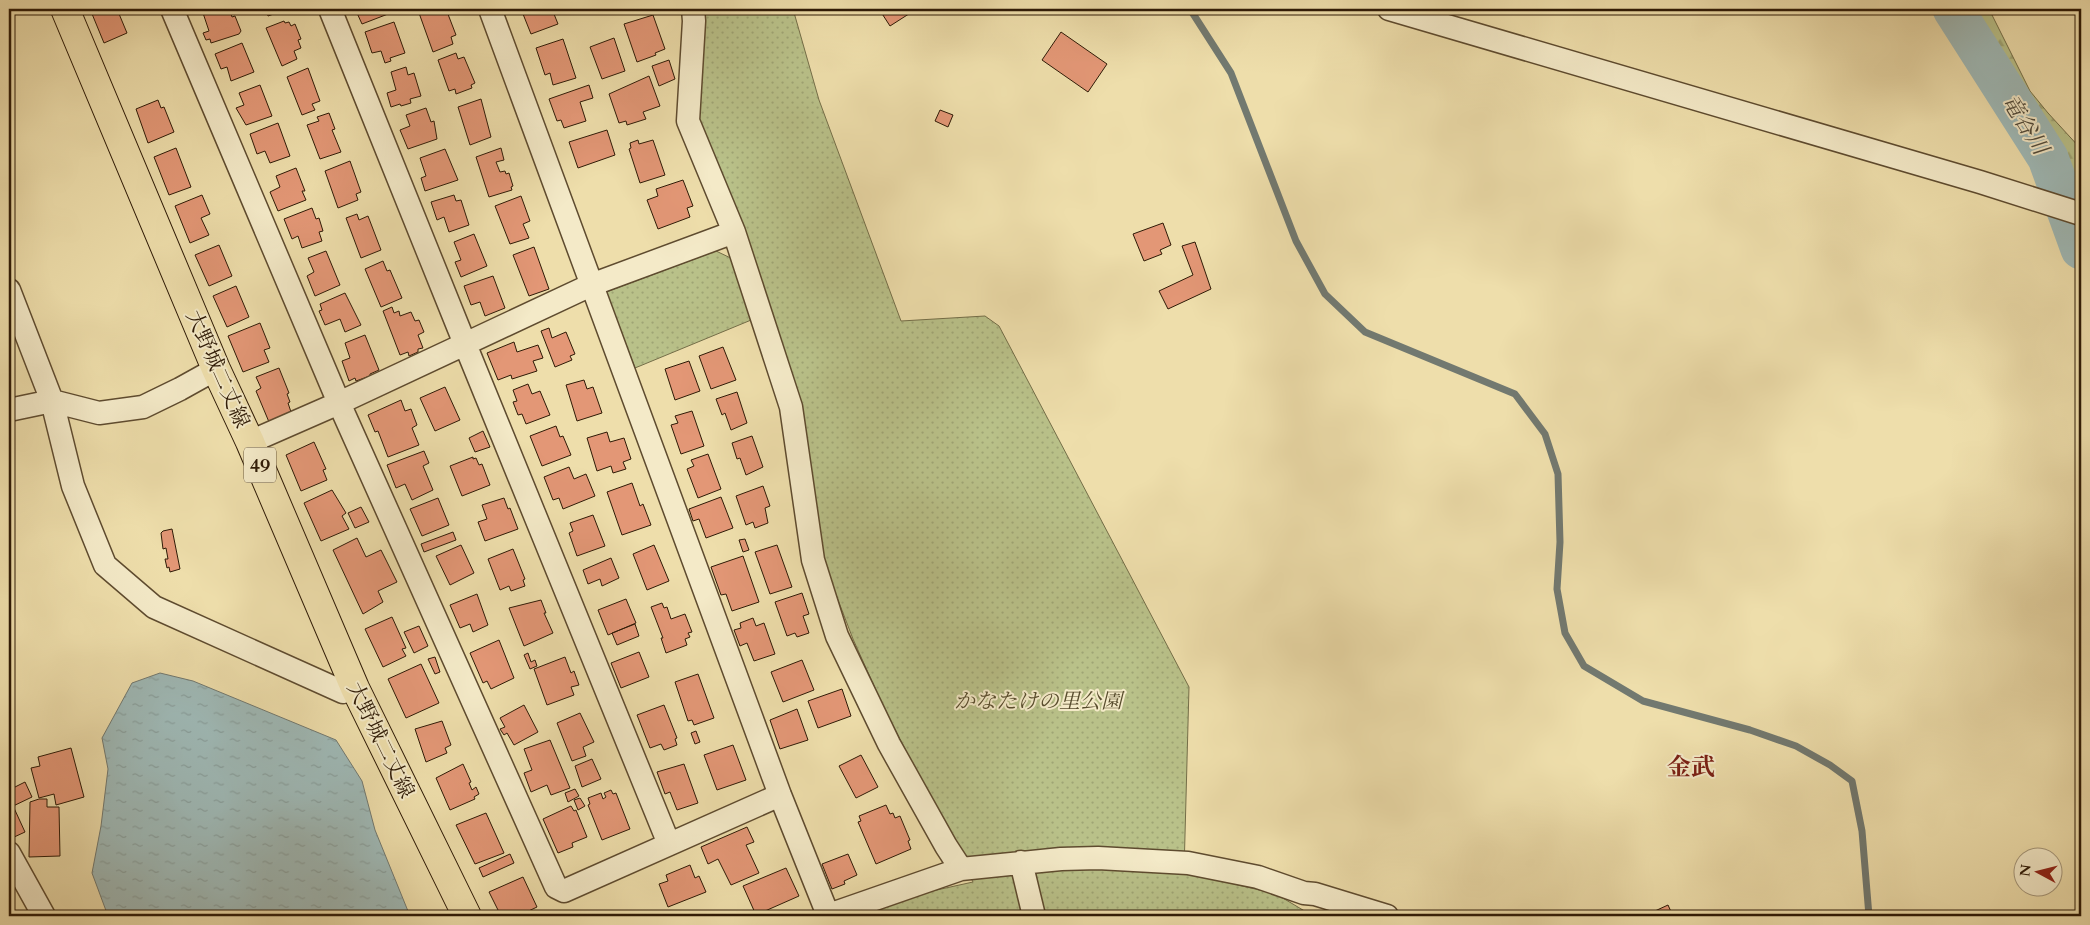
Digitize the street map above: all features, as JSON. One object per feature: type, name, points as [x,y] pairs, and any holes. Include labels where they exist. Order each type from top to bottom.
[{"type":"main road","name":"大野城二丈線","points":[[65,9],[216,369],[250,442],[355,688],[467,916]]},
{"type":"street","points":[[172,9],[339,403],[556,887],[564,891],[780,795]]},
{"type":"street","points":[[330,9],[464,344],[669,844]]},
{"type":"street","points":[[490,9],[780,795],[827,916],[961,868],[1021,862],[1098,858],[1188,862],[1258,877],[1304,893],[1315,894],[1387,916]]},
{"type":"street","points":[[693,9],[694,21],[688,121],[734,232],[791,406],[813,560],[837,636],[888,744],[946,846],[961,868]]},
{"type":"street","points":[[1388,9],[1980,182],[2081,214]]},
{"type":"street","points":[[250,442],[339,403],[591,285],[734,232]]},
{"type":"street","points":[[9,290],[52,401],[73,486],[105,565],[154,607],[344,692],[355,688]]},
{"type":"street","points":[[9,410],[52,401],[99,413],[143,407],[216,369]]},
{"type":"street","points":[[9,853],[44,916]]},
{"type":"street","points":[[1021,862],[1034,916]]},
{"type":"street","points":[[1304,893],[1334,916]]},
{"type":"green space","name":"かなたけの里公園","points":[[702,9],[793,9],[819,100],[901,321],[985,316],[999,326],[1189,687],[1184,872],[1276,894],[1313,916],[856,916],[914,895],[973,882],[883,706],[853,639],[825,566],[801,407],[697,121]]},
{"type":"green space","points":[[1934,9],[1989,9],[2030,91],[2081,149],[2081,183],[2068,186],[2046,175],[1964,57]]},
{"type":"green space","points":[[716,251],[737,261],[756,318],[635,368],[606,292]]},
{"type":"water","points":[[160,673],[193,681],[336,740],[362,781],[375,830],[410,916],[108,916],[92,873],[101,826],[108,769],[102,738],[132,683]]},
{"type":"building","points":[[90,9],[117,9],[127,33],[104,43]]},
{"type":"building","points":[[212,9],[229,9],[232,17],[235,16],[241,31],[239,34],[211,43],[210,39],[206,40],[203,33],[209,31],[203,13]]},
{"type":"building","points":[[257,9],[285,10],[268,16],[266,10],[259,13]]},
{"type":"building","points":[[353,9],[386,9],[388,14],[362,24]]},
{"type":"building","points":[[430,9],[446,9],[456,35],[451,37],[453,44],[433,52],[419,13]]},
{"type":"building","points":[[521,9],[552,9],[558,24],[531,34]]},
{"type":"building","points":[[879,9],[914,9],[915,10],[890,26]]},
{"type":"building","points":[[653,15],[665,49],[655,53],[656,55],[637,62],[624,24]]},
{"type":"building","points":[[284,21],[285,23],[289,22],[291,26],[295,24],[301,39],[298,40],[301,48],[294,51],[297,59],[282,66],[266,28]]},
{"type":"building","points":[[394,22],[405,53],[390,58],[391,61],[385,63],[381,51],[372,53],[365,32]]},
{"type":"building","points":[[1061,32],[1107,64],[1088,92],[1042,60]]},
{"type":"building","points":[[614,38],[625,71],[602,79],[590,47]]},
{"type":"building","points":[[563,39],[576,78],[553,85],[550,73],[545,75],[536,48]]},
{"type":"building","points":[[242,43],[254,72],[231,81],[227,67],[221,69],[215,54]]},
{"type":"building","points":[[456,53],[458,59],[464,57],[475,83],[471,85],[472,88],[456,94],[455,89],[449,91],[438,60]]},
{"type":"building","points":[[669,60],[675,79],[659,86],[652,66]]},
{"type":"building","points":[[406,67],[408,75],[414,73],[421,96],[410,99],[411,103],[391,107],[387,93],[396,90],[391,72]]},
{"type":"building","points":[[308,68],[320,101],[312,104],[315,110],[302,115],[287,77]]},
{"type":"building","points":[[649,76],[660,106],[643,112],[646,119],[627,125],[626,121],[619,123],[609,94]]},
{"type":"building","points":[[260,85],[272,116],[246,125],[236,108],[244,105],[239,93]]},
{"type":"building","points":[[589,85],[593,98],[580,102],[586,121],[564,128],[561,120],[557,121],[549,99]]},
{"type":"building","points":[[481,99],[491,137],[470,145],[458,107]]},
{"type":"building","points":[[158,100],[161,108],[164,107],[174,132],[148,143],[136,109]]},
{"type":"building","points":[[426,108],[431,122],[434,121],[437,139],[408,149],[400,130],[410,126],[406,115]]},
{"type":"building","points":[[940,110],[953,115],[948,127],[935,121]]},
{"type":"building","points":[[329,113],[335,129],[332,130],[341,152],[320,159],[307,125],[319,121],[317,117]]},
{"type":"building","points":[[278,123],[290,156],[270,163],[265,151],[257,154],[250,134]]},
{"type":"building","points":[[607,130],[615,155],[578,168],[569,142]]},
{"type":"building","points":[[638,140],[639,144],[653,140],[665,175],[640,183],[629,149],[631,148],[630,143]]},
{"type":"building","points":[[176,148],[191,187],[169,195],[154,157]]},
{"type":"building","points":[[501,148],[504,160],[496,162],[500,172],[505,171],[506,174],[509,173],[513,186],[511,187],[512,190],[489,197],[476,157]]},
{"type":"building","points":[[445,149],[458,180],[425,191],[421,178],[426,176],[420,158]]},
{"type":"building","points":[[350,161],[361,192],[356,194],[358,200],[338,208],[325,171]]},
{"type":"building","points":[[296,168],[305,191],[302,191],[306,200],[278,211],[270,192],[280,187],[276,176]]},
{"type":"building","points":[[683,180],[693,206],[687,208],[690,217],[658,229],[647,200],[658,196],[656,189]]},
{"type":"building","points":[[202,195],[210,214],[201,218],[209,235],[190,243],[175,206]]},
{"type":"building","points":[[454,195],[456,201],[461,200],[469,225],[449,232],[444,217],[437,220],[431,202]]},
{"type":"building","points":[[521,196],[530,221],[523,224],[529,238],[510,244],[495,206]]},
{"type":"building","points":[[312,208],[316,219],[319,218],[323,231],[319,232],[322,241],[302,248],[298,236],[292,239],[284,219]]},
{"type":"building","points":[[357,214],[359,220],[368,216],[381,250],[361,258],[346,218]]},
{"type":"building","points":[[1163,223],[1171,245],[1160,250],[1162,254],[1144,261],[1133,234]]},
{"type":"building","points":[[474,234],[487,266],[461,277],[455,262],[461,260],[454,242]]},
{"type":"building","points":[[1195,242],[1211,289],[1168,309],[1159,291],[1193,275],[1182,246]]},
{"type":"building","points":[[219,245],[232,276],[209,286],[195,255]]},
{"type":"building","points":[[534,247],[549,289],[529,296],[513,255]]},
{"type":"building","points":[[326,251],[340,285],[315,296],[307,276],[314,272],[308,258]]},
{"type":"building","points":[[383,261],[387,271],[390,270],[402,298],[381,307],[365,269]]},
{"type":"building","points":[[493,276],[505,308],[485,316],[480,302],[471,305],[464,286]]},
{"type":"building","points":[[236,286],[249,317],[227,327],[213,296]]},
{"type":"building","points":[[345,293],[361,325],[345,332],[340,319],[325,325],[319,311],[322,310],[320,304]]},
{"type":"building","points":[[392,307],[394,313],[399,311],[400,316],[411,312],[415,321],[419,320],[424,332],[418,335],[423,348],[418,349],[418,352],[409,356],[408,352],[400,355],[383,311]]},
{"type":"building","points":[[260,323],[270,348],[264,350],[269,362],[243,372],[228,336]]},
{"type":"building","points":[[549,328],[552,338],[566,332],[575,354],[570,356],[572,360],[555,367],[541,331]]},
{"type":"building","points":[[365,335],[379,370],[370,374],[370,376],[356,381],[355,378],[349,381],[342,361],[350,358],[345,343]]},
{"type":"building","points":[[514,342],[517,352],[538,345],[543,358],[533,361],[537,371],[512,379],[511,375],[498,380],[487,353]]},
{"type":"building","points":[[723,347],[736,380],[711,389],[699,356]]},
{"type":"building","points":[[689,361],[700,391],[675,400],[665,369]]},
{"type":"building","points":[[279,368],[289,393],[287,394],[291,412],[269,422],[256,391],[261,388],[256,377]]},
{"type":"building","points":[[584,380],[587,389],[593,387],[602,413],[577,421],[566,385]]},
{"type":"building","points":[[528,384],[532,394],[540,391],[550,415],[526,424],[522,414],[518,415],[513,402],[517,401],[513,390]]},
{"type":"building","points":[[445,387],[460,420],[435,431],[420,398]]},
{"type":"building","points":[[737,392],[747,423],[731,430],[725,413],[722,415],[716,399]]},
{"type":"building","points":[[401,400],[405,411],[411,409],[417,425],[412,428],[419,445],[388,457],[378,431],[375,432],[368,415]]},
{"type":"building","points":[[692,411],[704,446],[681,454],[671,425],[678,423],[675,416]]},
{"type":"building","points":[[556,426],[560,437],[563,436],[571,455],[542,466],[530,436]]},
{"type":"building","points":[[483,431],[490,447],[475,452],[469,438]]},
{"type":"building","points":[[607,432],[610,442],[624,438],[631,459],[623,462],[626,469],[613,473],[611,466],[597,471],[587,438]]},
{"type":"building","points":[[752,436],[763,467],[746,475],[740,458],[737,459],[732,443]]},
{"type":"building","points":[[314,442],[326,469],[323,470],[327,480],[301,491],[286,455]]},
{"type":"building","points":[[424,451],[429,463],[423,466],[433,490],[412,500],[405,484],[396,488],[387,465]]},
{"type":"building","points":[[708,454],[721,489],[698,498],[687,469],[694,466],[691,460]]},
{"type":"building","points":[[473,457],[473,459],[476,458],[479,465],[482,464],[490,485],[462,496],[450,466]]},
{"type":"building","points":[[569,467],[574,479],[586,474],[595,496],[563,509],[559,498],[553,500],[544,477]]},
{"type":"building","points":[[632,483],[640,506],[643,504],[651,525],[622,535],[607,492]]},
{"type":"building","points":[[763,486],[770,506],[765,508],[768,523],[755,528],[753,522],[746,525],[736,496]]},
{"type":"building","points":[[332,490],[346,513],[342,516],[349,529],[321,541],[304,503]]},
{"type":"building","points":[[721,497],[733,528],[706,538],[699,519],[693,521],[689,509]]},
{"type":"building","points":[[438,498],[449,525],[422,536],[410,509]]},
{"type":"building","points":[[504,498],[518,529],[485,541],[478,522],[487,519],[482,505]]},
{"type":"building","points":[[361,507],[369,522],[355,528],[348,513]]},
{"type":"building","points":[[593,515],[605,546],[577,556],[569,533],[573,531],[570,523]]},
{"type":"building","points":[[172,529],[180,569],[170,572],[169,567],[167,568],[165,559],[168,559],[166,548],[163,549],[161,533]]},
{"type":"building","points":[[453,532],[456,540],[424,552],[421,544]]},
{"type":"building","points":[[357,538],[366,557],[381,550],[397,582],[378,591],[383,602],[363,614],[333,550]]},
{"type":"building","points":[[745,539],[749,550],[743,552],[739,540]]},
{"type":"building","points":[[461,545],[474,573],[450,585],[436,556]]},
{"type":"building","points":[[654,545],[669,581],[647,590],[633,554]]},
{"type":"building","points":[[777,545],[792,587],[770,594],[755,552]]},
{"type":"building","points":[[513,549],[525,579],[523,580],[525,586],[511,591],[509,586],[500,590],[488,559]]},
{"type":"building","points":[[743,556],[759,602],[732,611],[726,594],[721,595],[711,567]]},
{"type":"building","points":[[611,558],[619,578],[602,586],[600,579],[588,584],[583,570]]},
{"type":"building","points":[[802,593],[809,614],[803,616],[809,633],[797,637],[795,633],[787,636],[775,602]]},
{"type":"building","points":[[477,594],[488,625],[473,632],[470,624],[460,628],[450,605]]},
{"type":"building","points":[[626,599],[636,623],[608,635],[598,610]]},
{"type":"building","points":[[541,600],[546,613],[544,613],[553,633],[524,646],[509,608]]},
{"type":"building","points":[[662,603],[664,608],[667,607],[671,619],[685,614],[692,632],[688,633],[690,637],[685,639],[687,645],[666,653],[661,638],[663,638],[651,607]]},
{"type":"building","points":[[392,617],[406,648],[402,649],[406,656],[383,667],[365,629]]},
{"type":"building","points":[[753,618],[756,626],[764,623],[775,654],[754,661],[747,643],[740,646],[734,630],[741,628],[740,623]]},
{"type":"building","points":[[635,624],[639,636],[617,645],[612,633]]},
{"type":"building","points":[[419,626],[428,646],[414,653],[404,632]]},
{"type":"building","points":[[499,640],[514,678],[491,689],[487,681],[483,683],[470,653]]},
{"type":"building","points":[[639,652],[649,677],[621,688],[611,663]]},
{"type":"building","points":[[528,653],[531,662],[535,660],[537,666],[530,669],[524,655]]},
{"type":"building","points":[[435,657],[440,672],[435,674],[428,659]]},
{"type":"building","points":[[565,657],[571,673],[574,671],[579,685],[571,687],[574,695],[547,705],[534,669]]},
{"type":"building","points":[[802,660],[814,690],[783,702],[771,672]]},
{"type":"building","points":[[421,664],[439,703],[406,718],[388,679]]},
{"type":"building","points":[[698,674],[714,718],[694,725],[692,720],[688,721],[675,682]]},
{"type":"building","points":[[842,689],[851,716],[818,728],[808,701]]},
{"type":"building","points":[[524,705],[538,732],[514,745],[507,733],[504,735],[500,729],[505,727],[500,718]]},
{"type":"building","points":[[664,705],[677,738],[675,739],[677,745],[664,750],[661,744],[650,748],[637,715]]},
{"type":"building","points":[[797,709],[808,740],[780,749],[770,720]]},
{"type":"building","points":[[580,713],[594,742],[583,747],[586,756],[572,761],[557,723]]},
{"type":"building","points":[[442,721],[451,745],[445,748],[447,753],[426,762],[415,729]]},
{"type":"building","points":[[696,731],[700,742],[695,744],[691,733]]},
{"type":"building","points":[[550,740],[570,788],[551,795],[547,785],[531,792],[524,773],[532,770],[524,749]]},
{"type":"building","points":[[733,745],[746,780],[717,790],[704,755]]},
{"type":"building","points":[[71,748],[84,797],[56,805],[54,794],[39,798],[31,768],[40,766],[38,757]]},
{"type":"building","points":[[861,755],[878,787],[856,798],[839,766]]},
{"type":"building","points":[[592,759],[601,779],[582,787],[575,766]]},
{"type":"building","points":[[463,764],[471,782],[469,783],[472,790],[476,787],[479,794],[474,797],[475,799],[450,810],[436,778]]},
{"type":"building","points":[[684,764],[698,803],[677,810],[670,792],[665,794],[657,772]]},
{"type":"building","points":[[25,782],[32,797],[9,808],[9,790]]},
{"type":"building","points":[[575,789],[579,796],[568,802],[565,793]]},
{"type":"building","points":[[611,790],[613,794],[616,793],[630,829],[602,840],[588,805],[590,804],[588,798],[601,793],[603,799],[606,797],[604,793]]},
{"type":"building","points":[[580,798],[585,806],[578,810],[574,800]]},
{"type":"building","points":[[47,799],[47,807],[59,807],[60,856],[29,857],[30,802]]},
{"type":"building","points":[[886,805],[890,814],[893,813],[895,818],[900,816],[910,840],[908,841],[911,849],[876,864],[858,822],[861,821],[859,816]]},
{"type":"building","points":[[571,806],[574,811],[576,810],[587,837],[572,843],[573,847],[558,853],[543,819]]},
{"type":"building","points":[[14,808],[25,832],[12,838],[9,832],[9,810]]},
{"type":"building","points":[[486,813],[504,853],[475,864],[456,825]]},
{"type":"building","points":[[747,827],[754,842],[746,845],[759,873],[731,885],[718,859],[708,864],[701,847]]},
{"type":"building","points":[[510,854],[514,863],[483,877],[479,868]]},
{"type":"building","points":[[848,854],[857,875],[844,881],[845,884],[832,889],[822,864]]},
{"type":"building","points":[[690,865],[695,878],[699,876],[706,892],[668,907],[659,884],[668,881],[666,875]]},
{"type":"building","points":[[786,868],[799,896],[756,915],[743,886]]},
{"type":"building","points":[[523,877],[537,907],[518,916],[501,916],[489,892]]},
{"type":"building","points":[[1668,905],[1673,916],[1644,916]]},
{"type":"waterway","points":[[1190,9],[1231,73],[1296,241],[1325,294],[1365,332],[1515,394],[1545,434],[1558,474],[1560,542],[1557,589],[1565,633],[1584,666],[1643,701],[1750,730],[1796,746],[1830,765],[1852,781],[1862,831],[1869,916]]},
{"type":"waterway","name":"竜谷川","points":[[1953,9],[2048,158],[2081,249]]},
{"type":"district","name":"金武","points":[[1691,767]]}]
